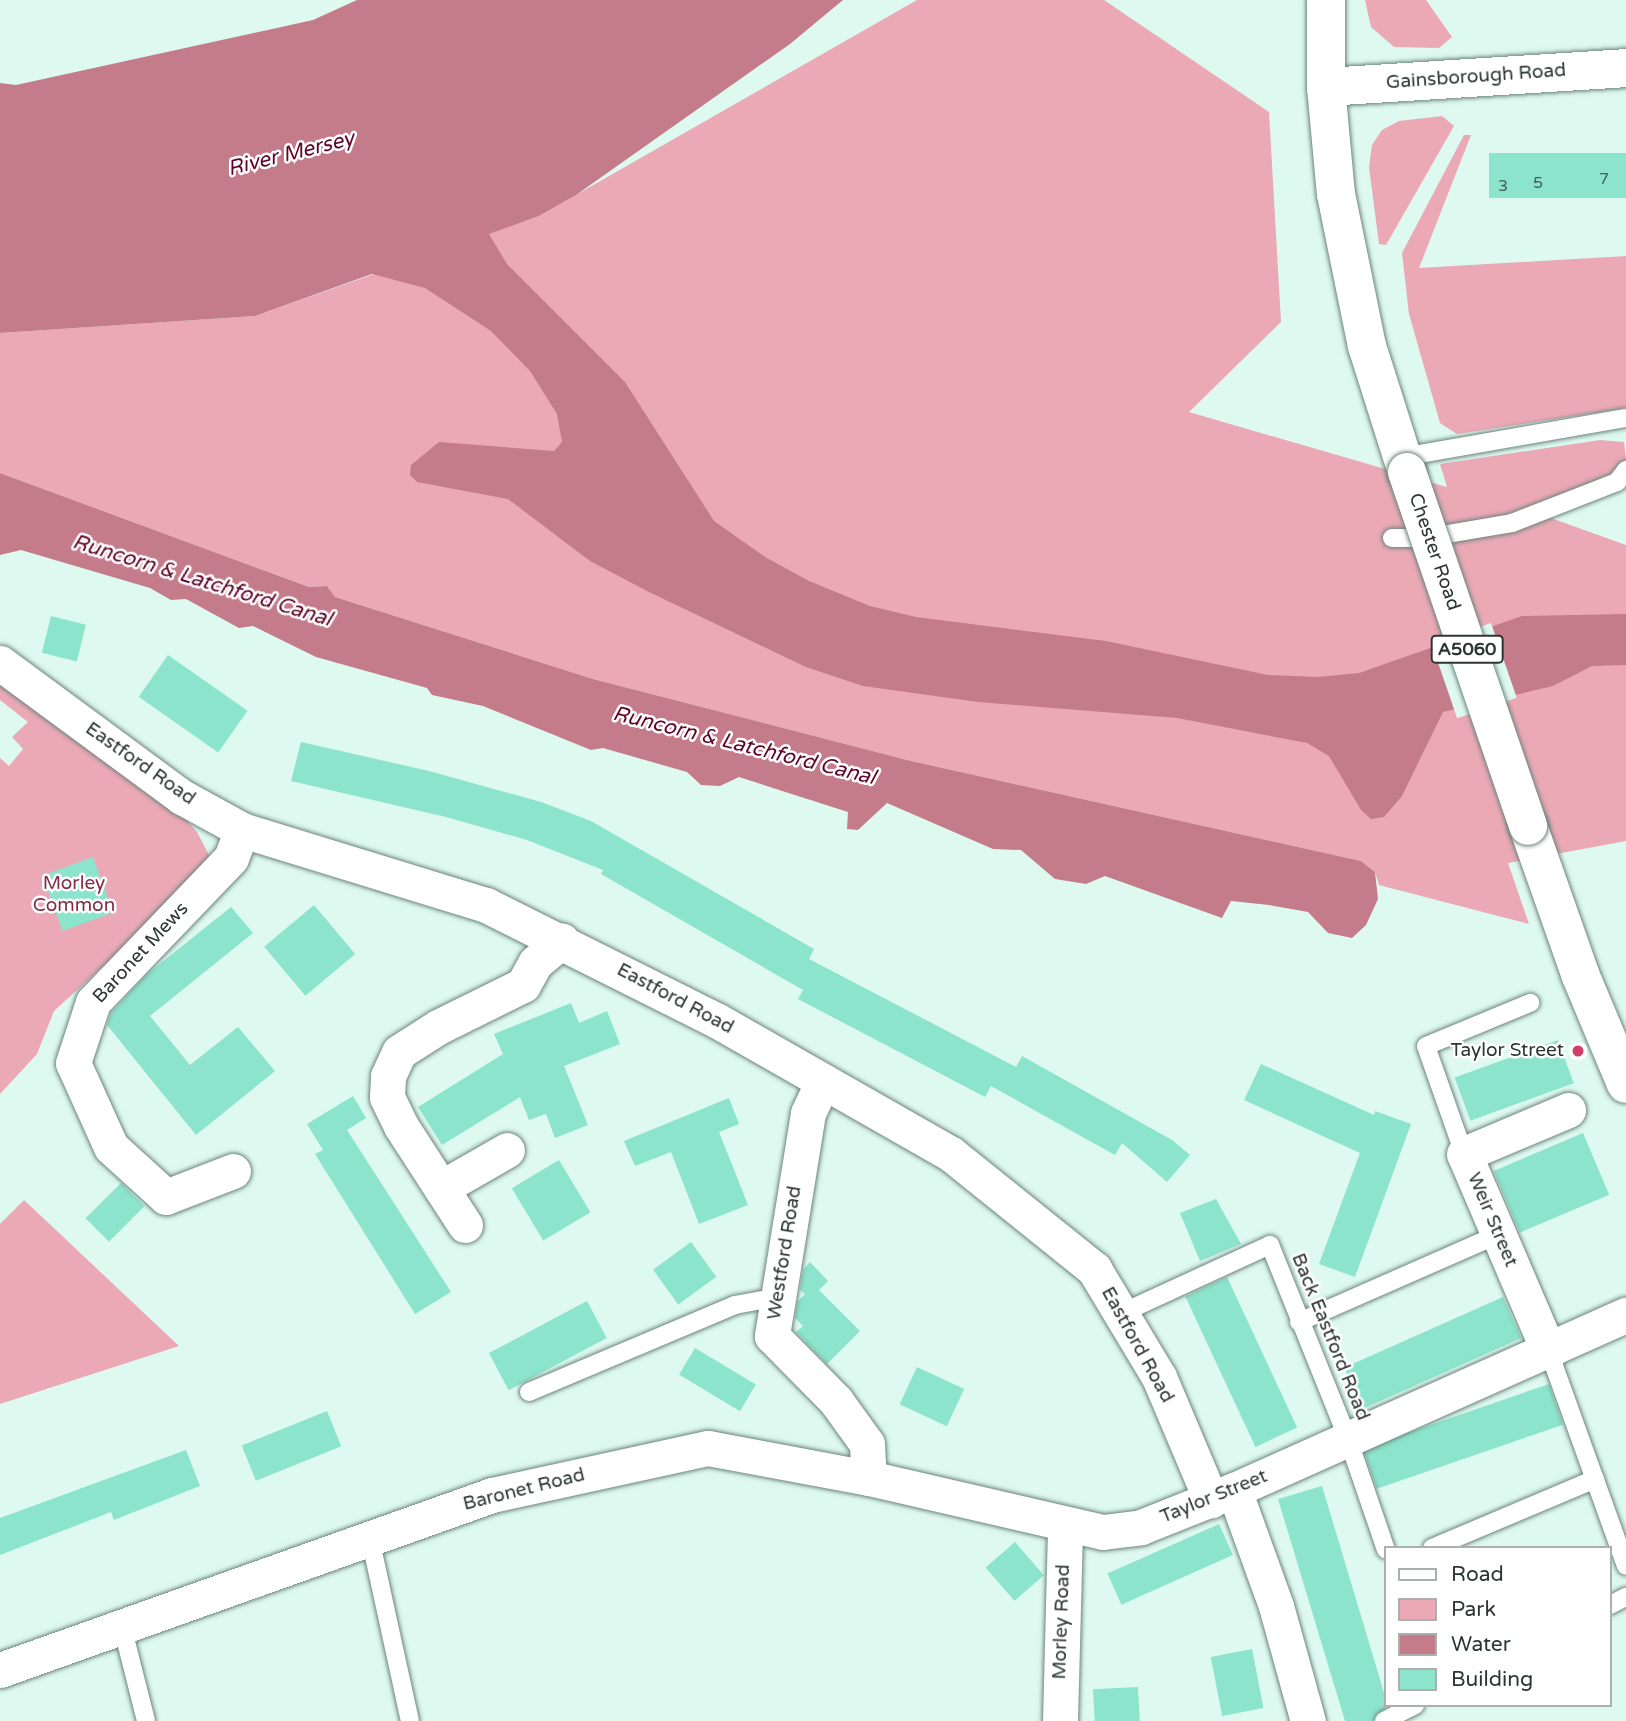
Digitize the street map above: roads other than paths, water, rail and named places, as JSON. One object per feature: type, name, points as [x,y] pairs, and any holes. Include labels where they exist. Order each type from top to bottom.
[{"type":"main road","name":"Chester Road","points":[[1326,0],[1326,87],[1336,194],[1358,309],[1404,465],[1528,826],[1580,974],[1626,1084]]},
{"type":"main road","name":"Gainsborough Road","points":[[1326,87],[1626,68]]},
{"type":"street","name":"Eastford Road","points":[[0,663],[182,797],[242,830],[486,905],[562,940],[823,1081],[951,1154],[1094,1269],[1159,1377],[1222,1495],[1276,1606],[1308,1721]]},
{"type":"street","name":"Baronet Mews","points":[[233,1171],[166,1197],[111,1147],[73,1063],[93,1002],[231,858],[242,830]]},
{"type":"street","points":[[465,1225],[387,1097],[393,1064],[413,1041],[523,985],[535,963],[562,940]]},
{"type":"street","name":"Westford Road","points":[[823,1081],[808,1113],[772,1336],[836,1401],[867,1444],[869,1478]]},
{"type":"street","name":"Weir Street","points":[[1549,1352],[1464,1154],[1568,1110]]},
{"type":"street","points":[[441,1188],[507,1150]]},
{"type":"street","name":"Taylor Street","points":[[1065,1524],[1103,1532],[1141,1527],[1222,1495],[1549,1352],[1626,1315]]},
{"type":"street","name":"Baronet Road","points":[[0,1670],[492,1495],[708,1448],[869,1478],[1065,1524]]},
{"type":"street","name":"Morley Road","points":[[1060,1721],[1065,1524]]},
{"type":"lane","points":[[1404,465],[1626,418]]},
{"type":"lane","points":[[1392,538],[1424,538],[1511,523],[1618,482],[1626,470]]},
{"type":"lane","points":[[1464,1154],[1426,1046],[1530,1003]]},
{"type":"lane","points":[[1299,1322],[1497,1235]]},
{"type":"lane","name":"Back Eastford Road","points":[[1122,1312],[1270,1245],[1348,1439],[1385,1546]]},
{"type":"lane","points":[[529,1392],[736,1305],[778,1297]]},
{"type":"lane","points":[[1549,1352],[1626,1566]]},
{"type":"lane","points":[[1437,1546],[1595,1479]]},
{"type":"lane","points":[[370,1538],[410,1721]]},
{"type":"lane","points":[[122,1626],[146,1721]]},
{"type":"lane","points":[[1384,1721],[1411,1707]]},
{"type":"water","name":"River Mersey","points":[[357,0],[843,0],[790,44],[576,195],[539,216],[489,234],[507,264],[625,382],[714,521],[765,557],[809,581],[870,606],[916,617],[1106,641],[1268,675],[1318,677],[1359,673],[1522,616],[1626,614],[1626,665],[1592,666],[1553,686],[1443,712],[1402,796],[1384,817],[1371,819],[1361,810],[1329,756],[1307,743],[1177,718],[978,702],[863,686],[806,667],[590,561],[508,499],[417,482],[410,475],[411,465],[439,442],[554,451],[562,442],[557,414],[530,371],[491,331],[425,288],[372,274],[255,316],[0,333],[0,83],[16,85],[313,20]]},
{"type":"water","name":"Runcorn & Latchford Canal","points":[[0,473],[309,587],[327,586],[335,597],[593,679],[911,761],[1361,861],[1375,872],[1378,899],[1366,925],[1352,938],[1328,933],[1308,912],[1269,905],[1231,901],[1222,918],[1105,876],[1086,884],[1055,879],[1021,850],[993,849],[887,803],[858,830],[847,829],[848,812],[739,777],[720,786],[701,785],[687,772],[603,748],[591,750],[483,706],[432,695],[427,688],[316,657],[253,626],[239,628],[186,599],[171,600],[150,588],[21,550],[0,555]]},
{"type":"place","name":"Taylor Street","points":[[1578,1051]]},
{"type":"park label","name":"Morley Common","points":[[74,895]]}]
